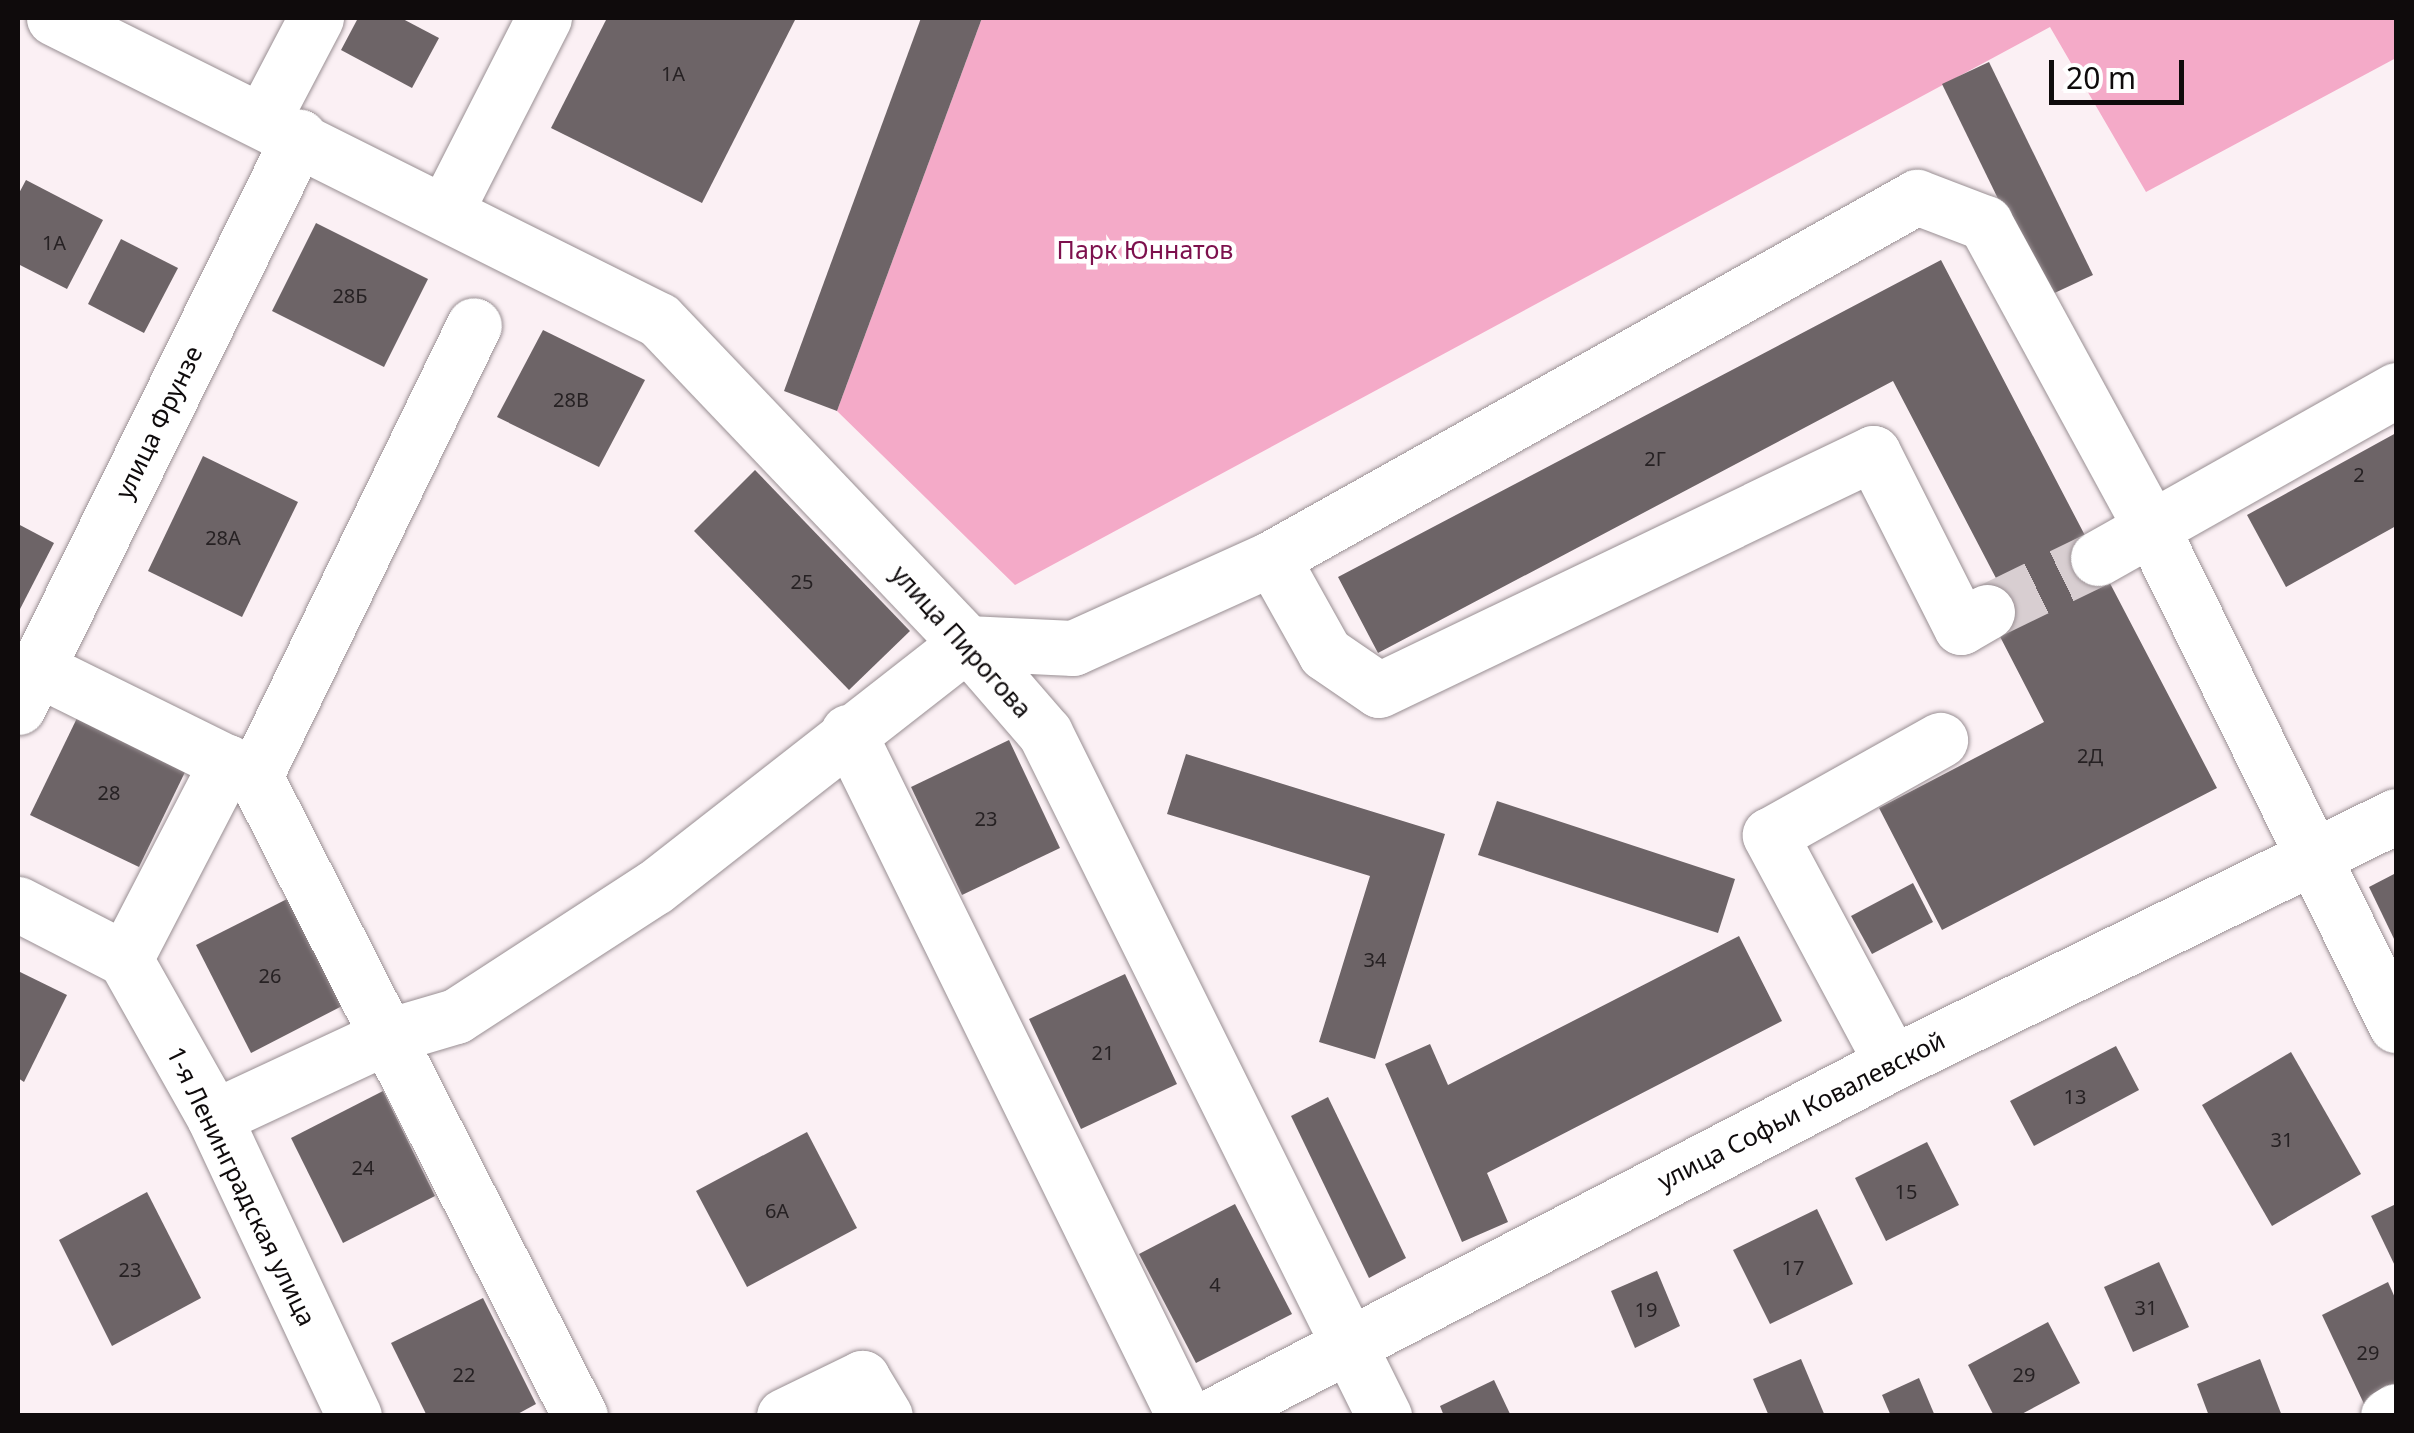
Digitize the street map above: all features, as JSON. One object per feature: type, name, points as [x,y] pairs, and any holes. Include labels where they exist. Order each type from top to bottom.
[{"type":"street","name":"улица Пирогова","points":[[54,18],[659,320],[967,643],[1046,732],[1384,1416]]},
{"type":"street","name":"улица Фрунзе","points":[[27,687],[281,128],[316,18]]},
{"type":"street","points":[[444,212],[544,18]]},
{"type":"street","points":[[214,1118],[388,1036],[456,1016],[638,898],[967,643],[1073,648],[1272,558],[1917,197],[1985,223],[2152,529],[2396,1025]]},
{"type":"street","points":[[18,904],[125,960],[241,769],[474,324]]},
{"type":"street","points":[[2098,558],[2396,390]]},
{"type":"street","points":[[1272,558],[1325,653],[1379,690],[1874,453],[1961,627],[1988,612]]},
{"type":"street","points":[[27,687],[241,769],[388,1036],[580,1416]]},
{"type":"street","points":[[848,732],[1184,1416]]},
{"type":"street","points":[[1892,1063],[1770,835],[1940,740]]},
{"type":"street","name":"улица Софьи Ковалевской","points":[[1212,1416],[1892,1063],[2396,816]]},
{"type":"street","name":"1-я Ленинградская улица","points":[[125,960],[214,1118],[354,1416]]},
{"type":"street","points":[[784,1416],[862,1378],[885,1416]]},
{"type":"street","points":[[2388,1416],[2396,1411]]},
{"type":"green space","name":"Парк Юннатов","points":[[982,18],[2396,18],[2396,58],[2146,192],[2050,27],[1015,585],[837,411]]},
{"type":"building","points":[[358,18],[401,18],[439,38],[412,88],[341,50]]},
{"type":"building","points":[[607,18],[796,18],[702,203],[551,128]]},
{"type":"building","points":[[921,18],[982,18],[837,411],[784,391]]},
{"type":"building","points":[[1989,62],[2093,275],[2046,297],[1942,84]]},
{"type":"building","points":[[26,180],[103,220],[67,289],[18,264],[18,195]]},
{"type":"building","points":[[316,223],[428,279],[384,367],[272,311]]},
{"type":"building","points":[[121,239],[178,268],[144,333],[88,304]]},
{"type":"building","points":[[1941,260],[2217,788],[1942,930],[1879,808],[2044,722],[1977,592],[1998,582],[1893,381],[1378,653],[1338,577]]},
{"type":"building","points":[[543,330],[645,380],[599,467],[497,417]]},
{"type":"building","points":[[2396,433],[2396,526],[2286,587],[2247,515]]},
{"type":"building","points":[[203,456],[298,502],[242,617],[148,571]]},
{"type":"building","points":[[755,470],[910,631],[849,690],[694,531]]},
{"type":"building","points":[[18,524],[54,543],[18,613]]},
{"type":"building","points":[[78,716],[187,768],[139,867],[30,815]]},
{"type":"building","points":[[1009,740],[1060,848],[962,895],[911,787]]},
{"type":"building","points":[[1186,754],[1445,834],[1375,1059],[1319,1042],[1370,876],[1167,814]]},
{"type":"building","points":[[1497,801],[1735,879],[1718,933],[1478,855]]},
{"type":"building","points":[[2396,873],[2396,943],[2369,887]]},
{"type":"building","points":[[1913,883],[1933,922],[1872,954],[1851,916]]},
{"type":"building","points":[[289,898],[344,1005],[251,1053],[196,945]]},
{"type":"building","points":[[1739,936],[1782,1021],[1487,1173],[1508,1222],[1462,1242],[1385,1064],[1430,1044],[1448,1085]]},
{"type":"building","points":[[18,971],[67,995],[24,1082],[18,1078]]},
{"type":"building","points":[[1125,974],[1177,1084],[1081,1129],[1029,1019]]},
{"type":"building","points":[[2116,1046],[2139,1090],[2034,1146],[2010,1101]]},
{"type":"building","points":[[2291,1052],[2361,1174],[2272,1226],[2202,1105]]},
{"type":"building","points":[[383,1091],[435,1196],[343,1243],[291,1138]]},
{"type":"building","points":[[1328,1097],[1406,1258],[1369,1278],[1291,1116]]},
{"type":"building","points":[[807,1132],[857,1228],[747,1287],[696,1191]]},
{"type":"building","points":[[1927,1142],[1959,1205],[1886,1241],[1855,1178]]},
{"type":"building","points":[[147,1192],[201,1298],[112,1346],[59,1240]]},
{"type":"building","points":[[1235,1204],[1292,1314],[1196,1363],[1139,1254]]},
{"type":"building","points":[[2396,1204],[2396,1268],[2371,1216]]},
{"type":"building","points":[[1817,1209],[1853,1284],[1770,1324],[1733,1250]]},
{"type":"building","points":[[2159,1262],[2189,1327],[2133,1352],[2104,1287]]},
{"type":"building","points":[[1657,1271],[1680,1326],[1635,1348],[1611,1291]]},
{"type":"building","points":[[2388,1282],[2396,1300],[2396,1390],[2365,1406],[2322,1315]]},
{"type":"building","points":[[483,1298],[536,1404],[514,1416],[427,1416],[391,1343]]},
{"type":"building","points":[[2048,1322],[2080,1383],[2018,1416],[1994,1416],[1968,1365]]},
{"type":"building","points":[[1801,1359],[1825,1416],[1769,1416],[1753,1379]]},
{"type":"building","points":[[2260,1359],[2282,1416],[2209,1416],[2197,1384]]},
{"type":"building","points":[[1919,1378],[1935,1416],[1891,1416],[1882,1395]]},
{"type":"building","points":[[1494,1380],[1511,1416],[1444,1416],[1440,1406]]},
{"type":"tunnel","points":[[1987,612],[2098,558]]}]
